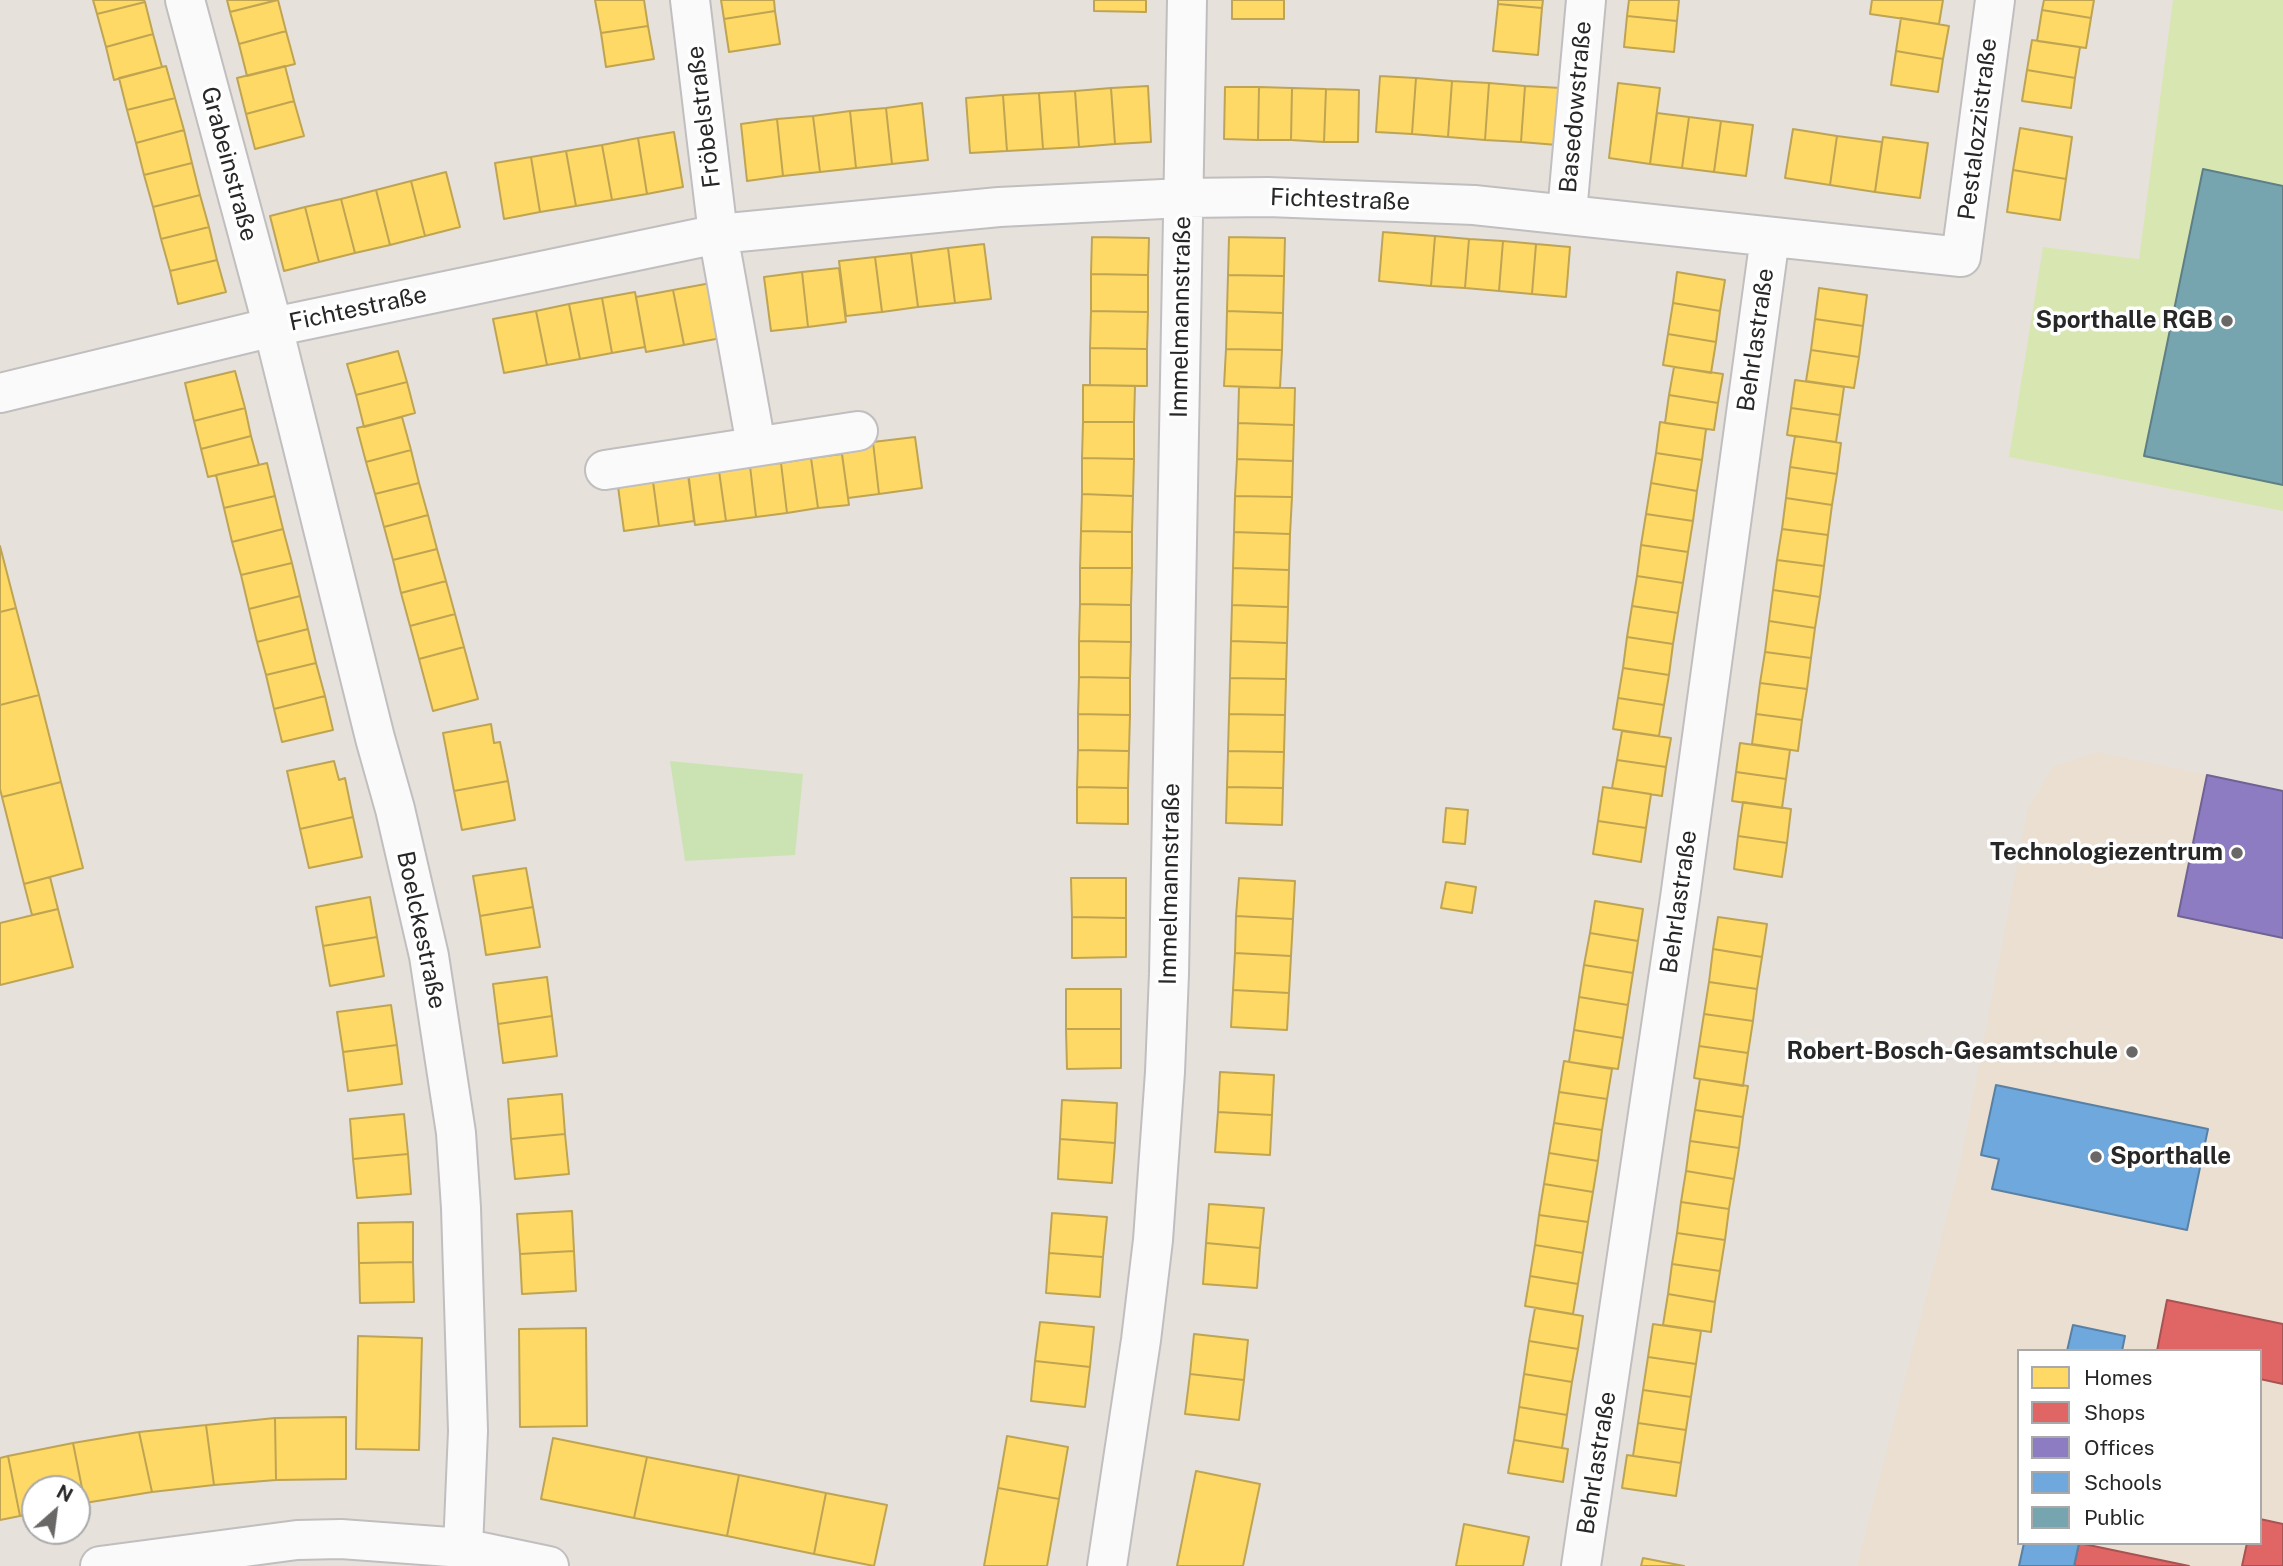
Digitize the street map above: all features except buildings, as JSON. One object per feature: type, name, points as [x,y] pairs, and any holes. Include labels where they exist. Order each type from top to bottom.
[{"type":"street","name":"Grabeinstraße","points":[[185,0],[273,327]]},
{"type":"street","name":"Fröbelstraße","points":[[690,0],[718,234]]},
{"type":"street","name":"Immelmannstraße","points":[[1107,1566],[1142,1340],[1153,1240],[1170,974],[1187,0]]},
{"type":"street","name":"Basedowstraße","points":[[1567,213],[1586,0]]},
{"type":"street","name":"Pestalozzistraße","points":[[1961,257],[1995,0]]},
{"type":"street","name":"Fichtestraße","points":[[0,394],[273,327],[718,234],[999,207],[1183,198],[1268,197],[1474,205],[1961,257]]},
{"type":"street","points":[[718,234],[756,445]]},
{"type":"street","name":"Behrlastraße","points":[[1581,1566],[1678,912],[1770,237]]},
{"type":"street","name":"Boelckestraße","points":[[273,327],[395,809],[429,956],[448,1071],[456,1133],[466,1331],[468,1431],[463,1548]]},
{"type":"street","points":[[606,470],[858,431]]},
{"type":"street","points":[[100,1566],[296,1540],[397,1542],[463,1548],[549,1566]]},
{"type":"shaded area","name":"Robert-Bosch-Gesamtschule","points":[[2097,752],[2207,775],[2178,916],[2283,938],[2283,1566],[1857,1566],[1960,1165],[2028,808],[2053,767]]},
{"type":"green space","points":[[2173,0],[2283,0],[2283,511],[2009,457],[2043,247],[2139,259]]},
{"type":"green space","points":[[670,761],[803,774],[795,855],[685,861]]},
{"type":"place","name":"Sporthalle RGB","points":[[2227,321]]},
{"type":"place","name":"Technologiezentrum","points":[[2237,853]]},
{"type":"place","name":"Robert-Bosch-Gesamtschule","points":[[2132,1052]]},
{"type":"place","name":"Sporthalle","points":[[2096,1157]]}]
